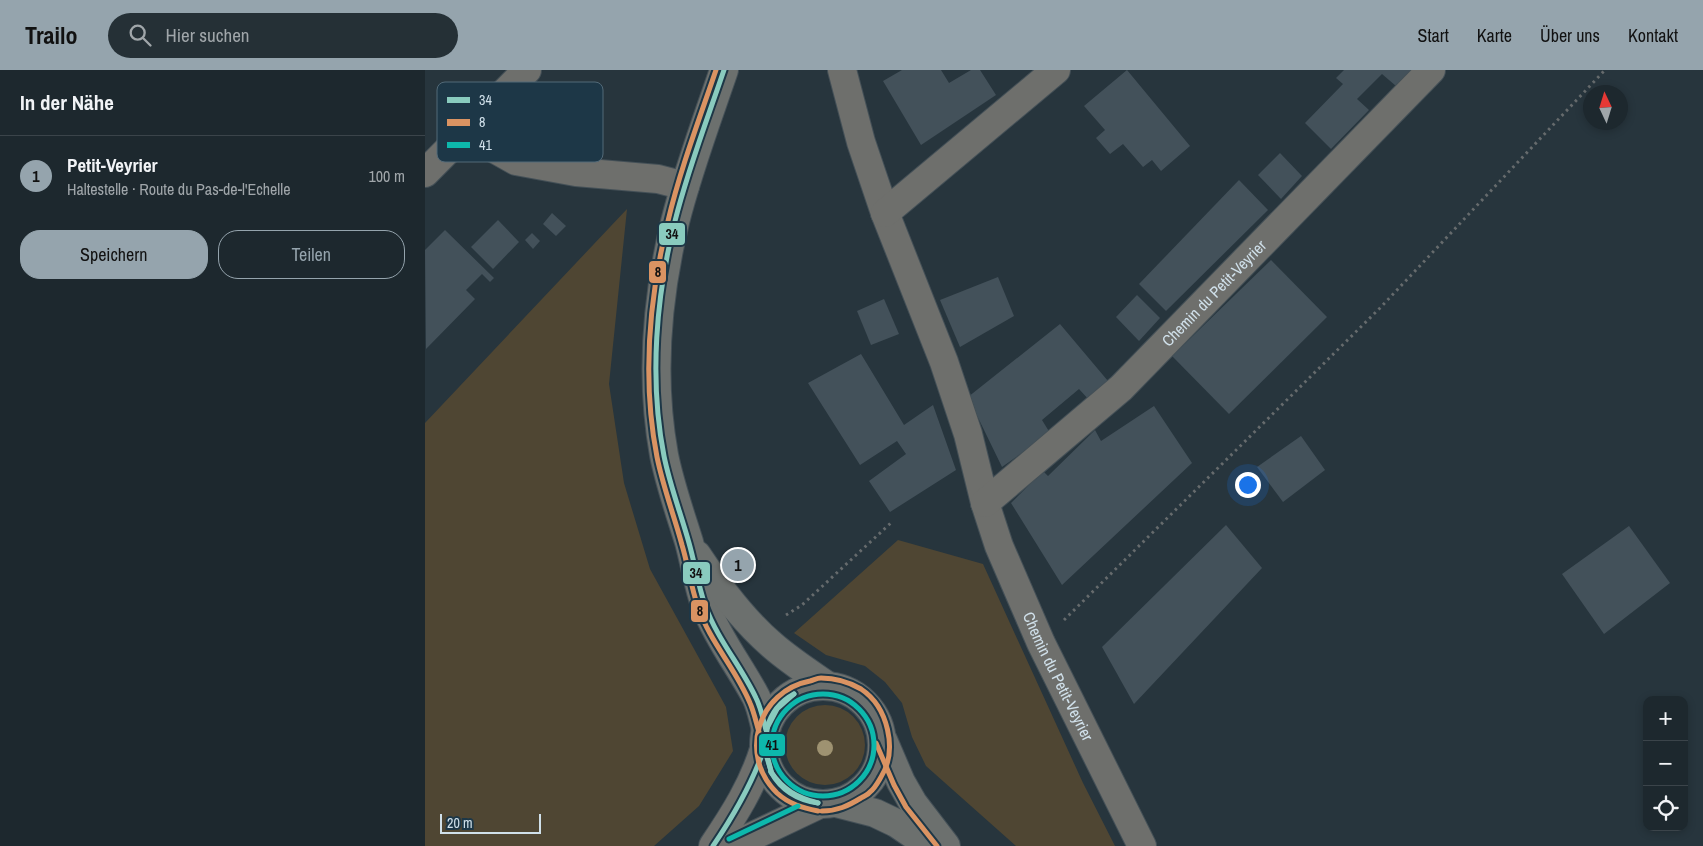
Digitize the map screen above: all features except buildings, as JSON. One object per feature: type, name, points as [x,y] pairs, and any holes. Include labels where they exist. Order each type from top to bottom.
[{"type":"main road","points":[[724,70],[685,186],[675,223],[656,346],[658,408],[664,455],[674,496],[706,608],[715,630],[757,699],[765,739],[767,765],[776,781],[788,793],[803,801],[875,813],[896,823],[931,846]]},
{"type":"main road","points":[[689,544],[733,604],[771,644],[800,667],[829,686]]},
{"type":"main road","points":[[765,739],[775,711],[789,696],[801,690],[815,686],[829,686],[855,695],[874,714],[901,782],[913,803],[946,846]]},
{"type":"main road","points":[[828,804],[852,798],[865,787],[875,773],[881,757],[883,740]]},
{"type":"street","points":[[515,82],[527,70]]},
{"type":"street","name":"Chemin du Petit-Veyrier","points":[[842,70],[861,142],[885,213],[944,362],[968,434],[985,503],[999,546],[1041,643],[1142,846]]},
{"type":"street","points":[[885,213],[1056,70]]},
{"type":"street","name":"Chemin du Petit-Veyrier","points":[[985,503],[1121,388],[1431,70]]},
{"type":"street","points":[[425,173],[437,161]]},
{"type":"street","points":[[521,162],[576,172],[658,179],[685,186]]},
{"type":"street","points":[[713,846],[743,801],[758,768],[765,739]]},
{"type":"street","points":[[732,846],[828,804]]},
{"type":"path","points":[[1041,643],[1380,308],[1605,70]]},
{"type":"path","points":[[782,617],[802,605],[893,521]]},
{"type":"shaded area","points":[[627,209],[609,384],[624,483],[650,569],[726,707],[733,751],[699,806],[654,846],[425,846],[425,423]]},
{"type":"shaded area","points":[[898,540],[983,564],[1083,783],[1115,846],[1016,846],[926,766],[912,737],[902,703],[885,682],[865,666],[826,655],[794,633]]},
{"type":"shaded area","points":[[817,705],[833,705],[854,716],[865,737],[865,753],[854,774],[833,785],[817,785],[803,779],[791,767],[785,753],[785,737],[791,723],[803,711]]},
{"type":"transit line","name":"8","points":[[716,70],[678,183],[661,250],[652,309],[649,369],[650,398],[652,428],[659,468],[684,553],[693,592],[709,632],[738,679],[753,710],[759,732]]},
{"type":"transit line","name":"34","points":[[724,70],[686,182],[668,249],[659,308],[656,368],[657,397],[659,427],[666,467],[689,543],[700,590],[710,617],[722,641],[756,698],[766,730]]},
{"type":"transit line","name":"8","points":[[818,811],[796,805],[777,793],[765,778],[758,761],[757,744],[759,726],[766,711],[777,697],[792,687],[821,678],[847,682],[861,689],[870,697],[884,718],[889,742],[886,766],[875,787],[867,795],[847,806],[822,811]]},
{"type":"transit line","name":"34","points":[[767,728],[777,708],[794,694]]},
{"type":"transit line","name":"34","points":[[767,728],[777,709],[794,694]]},
{"type":"transit line","name":"41","points":[[823,694],[843,698],[859,709],[870,725],[874,745],[870,765],[859,781],[843,792],[823,796],[803,792],[787,781],[776,765],[772,745],[776,725],[787,709],[803,698],[823,694]]},
{"type":"transit line","name":"34","points":[[767,728],[765,747],[771,771]]},
{"type":"transit line","name":"34","points":[[767,728],[765,751],[771,771]]},
{"type":"transit line","name":"8","points":[[876,743],[894,785],[906,807],[937,846]]},
{"type":"transit line","name":"34","points":[[713,846],[742,799],[764,749]]},
{"type":"transit line","name":"34","points":[[771,772],[791,792],[804,799],[818,803]]},
{"type":"transit line","name":"34","points":[[771,772],[790,793],[810,802],[818,803]]},
{"type":"transit line","name":"41","points":[[729,839],[798,806]]},
{"type":"place","name":"Petit-Veyrier","points":[[738,565]]}]
